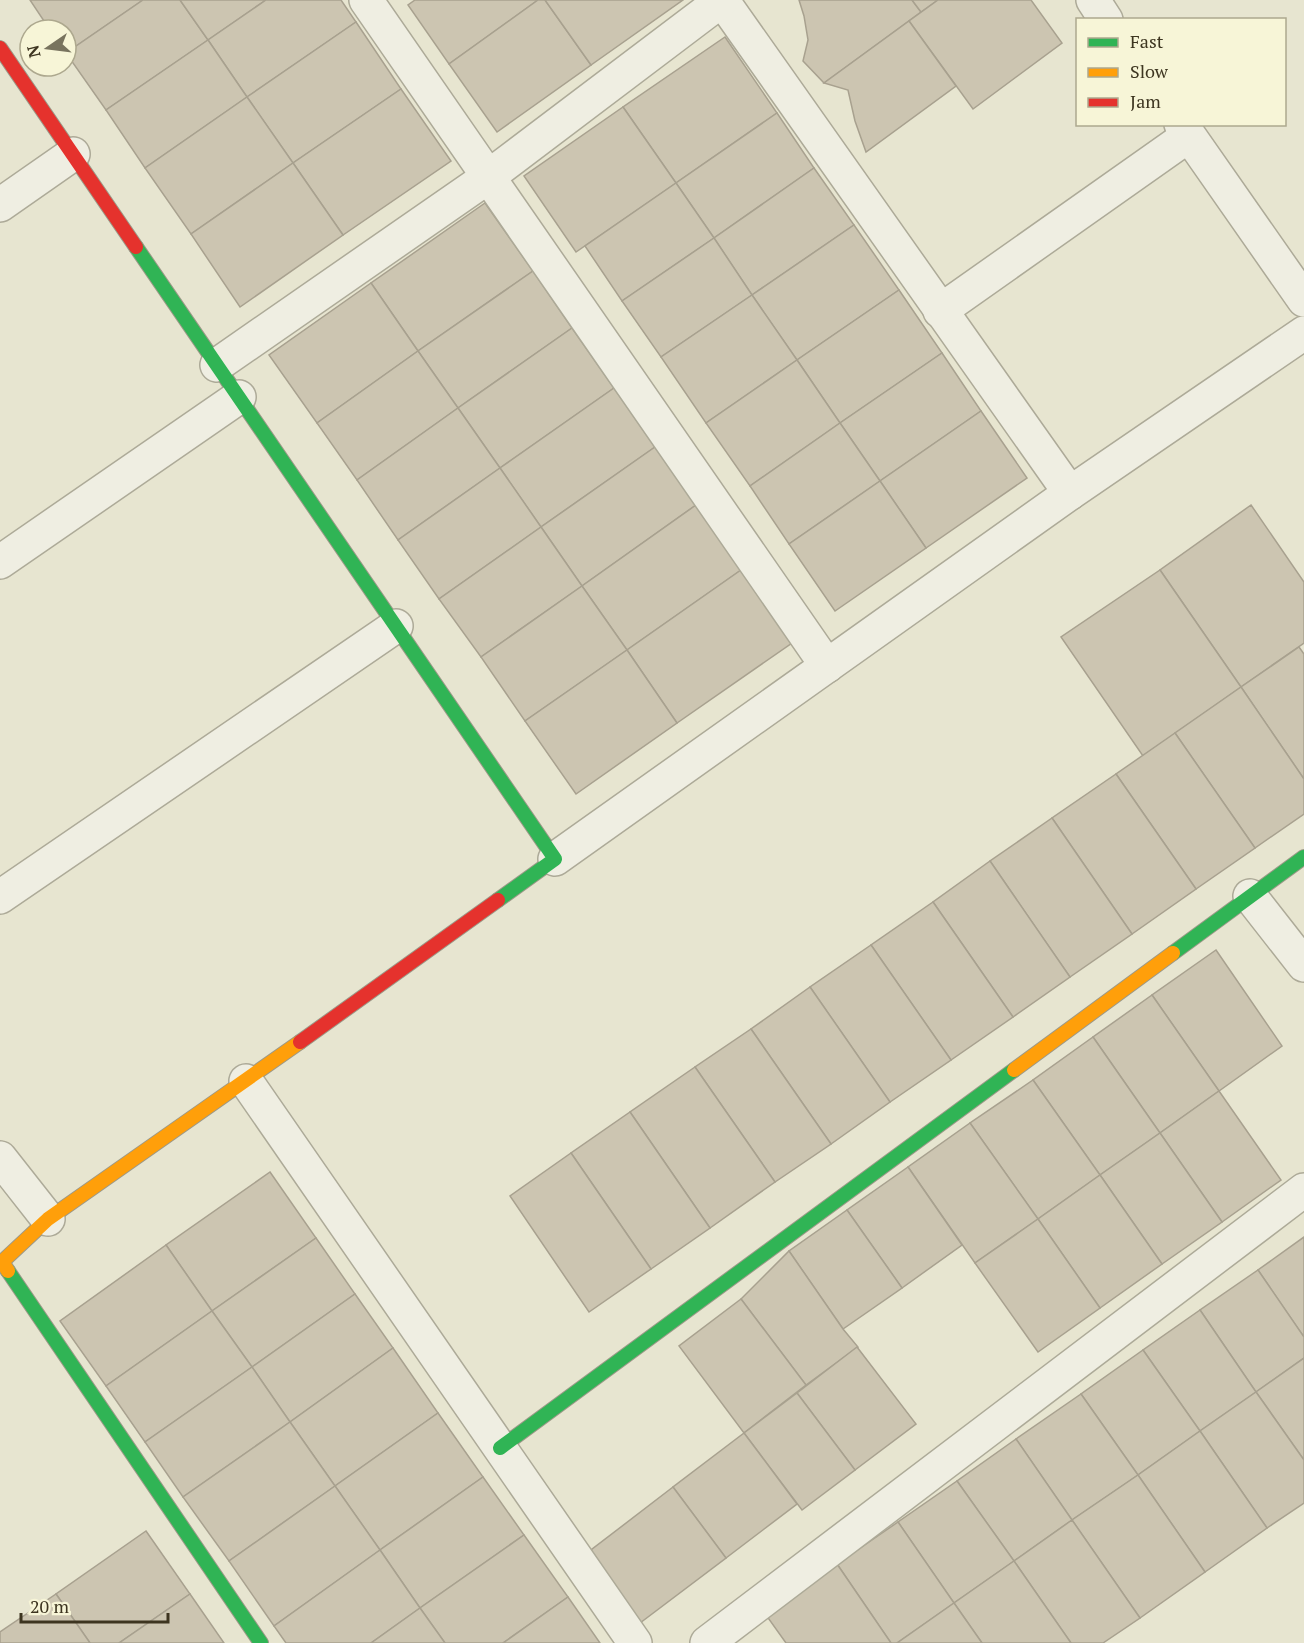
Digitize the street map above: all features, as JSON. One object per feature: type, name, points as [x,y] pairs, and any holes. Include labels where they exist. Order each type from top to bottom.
[{"type":"street","points":[[366,0],[827,666]]},
{"type":"street","points":[[217,365],[488,177],[722,0],[1070,492]]},
{"type":"street","points":[[1093,0],[1105,18]]},
{"type":"street","points":[[0,48],[555,859]]},
{"type":"street","points":[[940,311],[1184,130],[1304,300]]},
{"type":"street","points":[[0,205],[73,154]]},
{"type":"street","points":[[261,1643],[1,1262],[48,1218],[246,1081],[1070,492],[1302,339]]},
{"type":"street","points":[[0,562],[239,398]]},
{"type":"street","points":[[0,897],[396,626]]},
{"type":"street","points":[[500,1448],[1304,857]]},
{"type":"street","points":[[1250,896],[1304,965]]},
{"type":"street","points":[[246,1081],[635,1643]]},
{"type":"street","points":[[0,1158],[48,1218]]},
{"type":"street","points":[[707,1643],[1304,1190]]},
{"type":"building","points":[[30,0],[143,0],[78,45],[78,18],[42,18]]},
{"type":"building","points":[[143,0],[180,0],[208,40],[106,110],[78,70],[78,45]]},
{"type":"building","points":[[180,0],[266,0],[208,40]]},
{"type":"building","points":[[266,0],[341,0],[356,22],[247,97],[208,40]]},
{"type":"building","points":[[415,0],[538,0],[449,64],[408,5]]},
{"type":"building","points":[[538,0],[545,0],[591,65],[497,132],[449,64]]},
{"type":"building","points":[[545,0],[683,0],[591,65]]},
{"type":"building","points":[[799,0],[912,0],[921,12],[824,83],[803,61],[808,40]]},
{"type":"building","points":[[912,0],[938,0],[921,12]]},
{"type":"building","points":[[938,0],[1031,0],[1062,43],[973,109],[909,21]]},
{"type":"building","points":[[909,21],[956,86],[866,152],[855,121],[848,90],[824,83]]},
{"type":"building","points":[[356,22],[401,89],[293,163],[247,97]]},
{"type":"building","points":[[725,37],[777,113],[676,183],[623,107]]},
{"type":"building","points":[[208,40],[247,97],[145,168],[106,110]]},
{"type":"building","points":[[401,89],[451,161],[343,235],[293,163]]},
{"type":"building","points":[[247,97],[293,163],[191,234],[145,168]]},
{"type":"building","points":[[623,107],[676,183],[576,252],[524,176]]},
{"type":"building","points":[[777,113],[814,168],[714,238],[676,183]]},
{"type":"building","points":[[293,163],[343,235],[240,307],[191,234]]},
{"type":"building","points":[[814,168],[854,225],[752,295],[714,238]]},
{"type":"building","points":[[676,183],[714,238],[622,301],[585,246]]},
{"type":"building","points":[[485,203],[533,271],[418,351],[371,283]]},
{"type":"building","points":[[854,225],[899,290],[797,360],[752,295]]},
{"type":"building","points":[[714,238],[752,295],[661,357],[622,301]]},
{"type":"building","points":[[533,271],[572,328],[458,408],[418,351]]},
{"type":"building","points":[[371,283],[418,351],[317,423],[269,355]]},
{"type":"building","points":[[899,290],[942,353],[840,423],[797,360]]},
{"type":"building","points":[[752,295],[797,360],[706,423],[661,357]]},
{"type":"building","points":[[572,328],[614,388],[500,468],[458,408]]},
{"type":"building","points":[[418,351],[458,408],[357,480],[317,423]]},
{"type":"building","points":[[942,353],[981,411],[880,481],[840,423]]},
{"type":"building","points":[[797,360],[840,423],[750,486],[706,423]]},
{"type":"building","points":[[614,388],[655,447],[541,527],[500,468]]},
{"type":"building","points":[[458,408],[500,468],[398,540],[357,480]]},
{"type":"building","points":[[981,411],[1027,478],[926,548],[880,481]]},
{"type":"building","points":[[840,423],[880,481],[789,544],[750,486]]},
{"type":"building","points":[[655,447],[696,505],[582,586],[541,527]]},
{"type":"building","points":[[500,468],[541,527],[439,599],[398,540]]},
{"type":"building","points":[[880,481],[926,548],[835,611],[789,544]]},
{"type":"building","points":[[696,505],[741,570],[627,650],[582,586]]},
{"type":"building","points":[[1251,505],[1304,582],[1304,643],[1241,687],[1160,570]]},
{"type":"building","points":[[541,527],[582,586],[481,657],[439,599]]},
{"type":"building","points":[[741,570],[792,643],[677,723],[627,650]]},
{"type":"building","points":[[1160,570],[1241,687],[1143,756],[1061,637]]},
{"type":"building","points":[[582,586],[627,650],[525,721],[481,657]]},
{"type":"building","points":[[1299,647],[1304,654],[1304,779],[1241,687]]},
{"type":"building","points":[[627,650],[677,723],[576,794],[525,721]]},
{"type":"building","points":[[1241,687],[1304,779],[1304,814],[1255,848],[1175,733]]},
{"type":"building","points":[[1175,733],[1255,848],[1196,889],[1116,774]]},
{"type":"building","points":[[1116,774],[1196,889],[1132,934],[1052,818]]},
{"type":"building","points":[[1052,818],[1132,934],[1070,977],[990,861]]},
{"type":"building","points":[[990,861],[1070,977],[1013,1017],[933,902]]},
{"type":"building","points":[[933,902],[1013,1017],[951,1060],[871,945]]},
{"type":"building","points":[[871,945],[951,1060],[890,1102],[810,987]]},
{"type":"building","points":[[1216,950],[1282,1046],[1219,1091],[1152,995]]},
{"type":"building","points":[[810,987],[890,1102],[831,1144],[751,1029]]},
{"type":"building","points":[[1152,995],[1219,1091],[1160,1133],[1093,1037]]},
{"type":"building","points":[[751,1029],[831,1144],[775,1182],[695,1067]]},
{"type":"building","points":[[1093,1037],[1160,1133],[1100,1175],[1033,1080]]},
{"type":"building","points":[[695,1067],[775,1182],[710,1228],[630,1112]]},
{"type":"building","points":[[1033,1080],[1100,1175],[1038,1219],[970,1123]]},
{"type":"building","points":[[1219,1091],[1281,1180],[1222,1222],[1160,1133]]},
{"type":"building","points":[[630,1112],[710,1228],[651,1269],[571,1153]]},
{"type":"building","points":[[970,1123],[1038,1219],[975,1263],[908,1167]]},
{"type":"building","points":[[1160,1133],[1222,1222],[1162,1264],[1100,1175]]},
{"type":"building","points":[[571,1153],[651,1269],[589,1312],[510,1196]]},
{"type":"building","points":[[908,1167],[962,1245],[902,1288],[847,1210]]},
{"type":"building","points":[[270,1172],[316,1238],[212,1311],[166,1245]]},
{"type":"building","points":[[1100,1175],[1162,1264],[1100,1308],[1038,1219]]},
{"type":"building","points":[[847,1210],[902,1288],[843,1329],[789,1251]]},
{"type":"building","points":[[1038,1219],[1100,1308],[1038,1352],[975,1263]]},
{"type":"building","points":[[1304,1237],[1304,1337],[1258,1270]]},
{"type":"building","points":[[316,1238],[355,1294],[252,1367],[212,1311]]},
{"type":"building","points":[[166,1245],[212,1311],[106,1386],[60,1321]]},
{"type":"building","points":[[789,1251],[858,1347],[806,1385],[741,1299]]},
{"type":"building","points":[[1258,1270],[1304,1337],[1304,1358],[1256,1392],[1200,1310]]},
{"type":"building","points":[[355,1294],[393,1348],[290,1422],[252,1367]]},
{"type":"building","points":[[741,1299],[806,1385],[744,1433],[679,1346]]},
{"type":"building","points":[[1200,1310],[1256,1392],[1200,1431],[1143,1350]]},
{"type":"building","points":[[212,1311],[252,1367],[145,1442],[106,1386]]},
{"type":"building","points":[[857,1347],[916,1424],[855,1470],[797,1393]]},
{"type":"building","points":[[393,1348],[438,1413],[335,1486],[290,1422]]},
{"type":"building","points":[[1143,1350],[1200,1431],[1138,1475],[1081,1394]]},
{"type":"building","points":[[1304,1358],[1304,1460],[1256,1392]]},
{"type":"building","points":[[252,1367],[290,1422],[183,1497],[145,1442]]},
{"type":"building","points":[[1256,1392],[1304,1460],[1304,1503],[1267,1528],[1200,1431]]},
{"type":"building","points":[[797,1393],[855,1470],[802,1510],[744,1433]]},
{"type":"building","points":[[1081,1394],[1138,1475],[1072,1520],[1016,1439]]},
{"type":"building","points":[[438,1413],[483,1477],[380,1550],[335,1486]]},
{"type":"building","points":[[290,1422],[335,1486],[229,1561],[183,1497]]},
{"type":"building","points":[[1200,1431],[1267,1528],[1205,1572],[1138,1475]]},
{"type":"building","points":[[744,1433],[797,1504],[726,1558],[673,1487]]},
{"type":"building","points":[[1016,1439],[1072,1520],[1014,1561],[957,1481]]},
{"type":"building","points":[[1138,1475],[1205,1572],[1140,1618],[1072,1520]]},
{"type":"building","points":[[483,1477],[524,1535],[420,1608],[380,1550]]},
{"type":"building","points":[[957,1481],[1014,1561],[954,1603],[898,1522]]},
{"type":"building","points":[[335,1486],[380,1550],[274,1626],[229,1561]]},
{"type":"building","points":[[673,1487],[726,1558],[640,1623],[587,1553]]},
{"type":"building","points":[[1072,1520],[1140,1618],[1103,1643],[1071,1643],[1014,1561]]},
{"type":"building","points":[[898,1522],[954,1603],[897,1643],[891,1643],[837,1564]]},
{"type":"building","points":[[146,1531],[190,1594],[119,1643],[90,1643],[56,1594]]},
{"type":"building","points":[[524,1535],[568,1597],[503,1643],[445,1643],[420,1608]]},
{"type":"building","points":[[380,1550],[420,1608],[371,1643],[286,1643],[274,1626]]},
{"type":"building","points":[[1014,1561],[1071,1643],[982,1643],[954,1603]]},
{"type":"building","points":[[837,1564],[891,1643],[786,1643],[766,1615]]},
{"type":"building","points":[[56,1594],[90,1643],[0,1643],[0,1632]]},
{"type":"building","points":[[190,1594],[224,1643],[119,1643]]},
{"type":"building","points":[[568,1597],[600,1643],[503,1643]]},
{"type":"building","points":[[954,1603],[982,1643],[897,1643]]},
{"type":"building","points":[[420,1608],[445,1643],[371,1643]]},
{"type":"traffic: fast","points":[[136,247],[555,859],[498,900]]},
{"type":"traffic: fast","points":[[1173,953],[1304,857]]},
{"type":"traffic: fast","points":[[500,1448],[1014,1070]]},
{"type":"traffic: fast","points":[[8,1271],[261,1643]]},
{"type":"traffic: slow","points":[[1014,1070],[1173,953]]},
{"type":"traffic: slow","points":[[8,1271],[2,1262],[48,1219],[300,1042]]},
{"type":"traffic: jam","points":[[0,48],[136,247]]},
{"type":"traffic: jam","points":[[300,1042],[498,900]]}]
